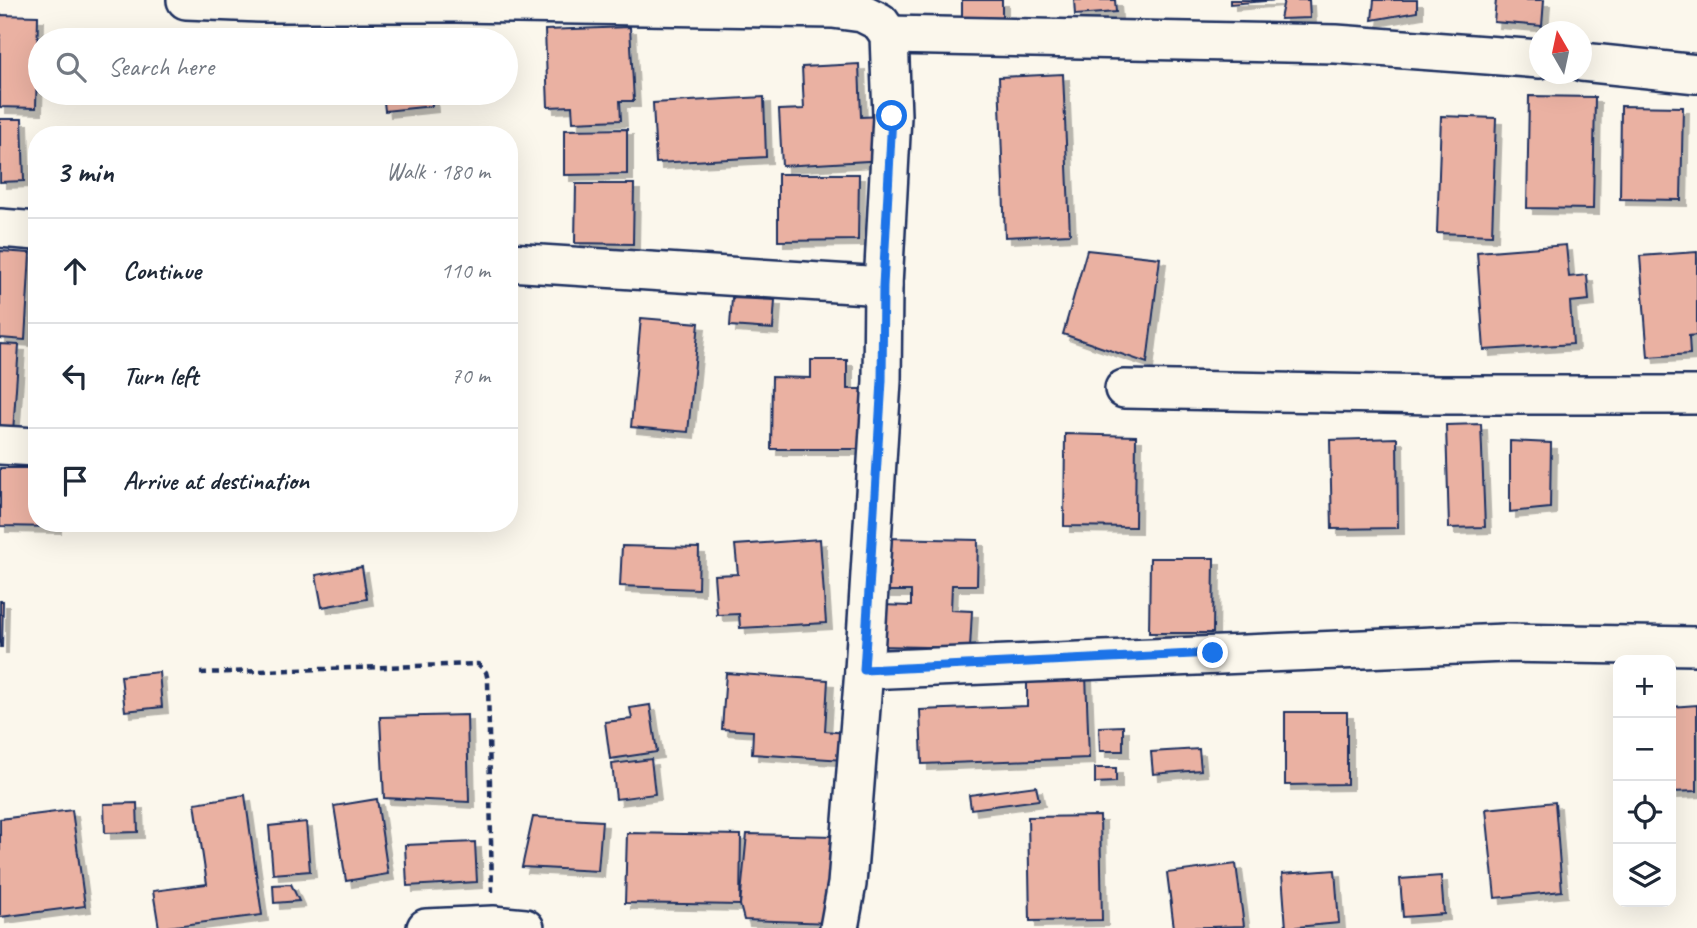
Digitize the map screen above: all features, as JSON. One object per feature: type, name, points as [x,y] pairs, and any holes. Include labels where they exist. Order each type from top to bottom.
[{"type":"street","points":[[186,0],[261,4],[457,1],[773,3],[862,13],[880,22],[890,35],[892,116],[883,286],[882,381],[864,670],[847,884],[839,928]]},
{"type":"street","points":[[890,35],[1336,44],[1529,58]]},
{"type":"street","points":[[1592,63],[1697,74]]},
{"type":"street","points":[[0,228],[28,230]]},
{"type":"street","points":[[518,263],[883,286]]},
{"type":"street","points":[[1124,390],[1438,395],[1697,395]]},
{"type":"street","points":[[0,446],[28,447]]},
{"type":"street","points":[[864,670],[1505,643],[1697,646]]},
{"type":"street","points":[[426,928],[509,927]]},
{"type":"path","points":[[200,673],[469,664],[483,667],[488,680],[509,927]]},
{"type":"building","points":[[962,0],[1002,0],[1002,19],[962,19]]},
{"type":"building","points":[[1074,0],[1115,0],[1116,12],[1075,15]]},
{"type":"building","points":[[1230,0],[1277,0],[1230,4]]},
{"type":"building","points":[[1284,0],[1309,0],[1310,18],[1280,19]]},
{"type":"building","points":[[1374,0],[1417,0],[1417,12],[1372,20]]},
{"type":"building","points":[[1496,0],[1544,0],[1542,21],[1529,21],[1529,25],[1494,22]]},
{"type":"building","points":[[0,15],[38,16],[38,28],[28,28],[28,105],[36,105],[36,108],[0,107]]},
{"type":"building","points":[[630,27],[634,101],[620,101],[621,120],[573,122],[572,106],[548,107],[545,30]]},
{"type":"building","points":[[859,64],[861,117],[883,116],[885,160],[782,166],[779,110],[804,109],[802,67]]},
{"type":"building","points":[[1063,74],[1070,234],[1005,237],[999,77]]},
{"type":"building","points":[[1529,96],[1595,97],[1593,209],[1527,208]]},
{"type":"building","points":[[764,97],[766,157],[656,163],[653,103]]},
{"type":"building","points":[[384,105],[432,105],[432,106],[385,111]]},
{"type":"building","points":[[1621,106],[1683,107],[1681,200],[1620,199]]},
{"type":"building","points":[[1441,116],[1496,118],[1492,235],[1437,233]]},
{"type":"building","points":[[0,119],[22,119],[24,181],[0,182]]},
{"type":"building","points":[[627,129],[627,174],[564,175],[564,130]]},
{"type":"building","points":[[778,174],[859,174],[858,240],[778,241]]},
{"type":"building","points":[[576,184],[634,184],[633,244],[575,243]]},
{"type":"building","points":[[1566,245],[1569,277],[1587,275],[1589,300],[1570,302],[1573,344],[1484,350],[1477,252]]},
{"type":"building","points":[[1087,250],[1160,258],[1147,363],[1063,334]]},
{"type":"building","points":[[0,251],[28,253],[25,340],[0,338]]},
{"type":"building","points":[[1697,252],[1697,335],[1689,336],[1690,354],[1648,357],[1640,256]]},
{"type":"building","points":[[732,298],[775,300],[773,329],[730,326]]},
{"type":"building","points":[[641,318],[699,323],[688,432],[631,427]]},
{"type":"building","points":[[0,344],[19,345],[13,432],[0,431]]},
{"type":"building","points":[[811,360],[847,360],[847,389],[869,389],[869,449],[771,449],[772,377],[811,378]]},
{"type":"building","points":[[1481,424],[1485,527],[1449,528],[1446,425]]},
{"type":"building","points":[[1065,434],[1136,436],[1135,527],[1064,526]]},
{"type":"building","points":[[1397,438],[1398,528],[1332,529],[1330,440]]},
{"type":"building","points":[[1510,441],[1551,443],[1550,508],[1510,512]]},
{"type":"building","points":[[0,468],[28,468],[28,527],[0,526]]},
{"type":"building","points":[[885,538],[978,540],[977,585],[952,585],[951,610],[972,611],[970,648],[880,646],[881,605],[911,606],[911,591],[885,591]]},
{"type":"building","points":[[820,539],[826,623],[740,628],[739,614],[717,615],[714,575],[738,574],[735,545]]},
{"type":"building","points":[[622,546],[699,548],[698,589],[620,586]]},
{"type":"building","points":[[1150,558],[1214,558],[1213,633],[1149,633]]},
{"type":"building","points":[[362,567],[367,599],[322,607],[316,575]]},
{"type":"building","points":[[0,601],[3,601],[2,647],[0,647]]},
{"type":"building","points":[[159,672],[162,707],[125,711],[121,676]]},
{"type":"building","points":[[726,673],[828,680],[825,731],[846,733],[844,760],[752,754],[753,731],[722,729]]},
{"type":"building","points":[[1086,674],[1089,758],[922,764],[920,710],[1027,706],[1027,677]]},
{"type":"building","points":[[650,705],[657,752],[610,759],[605,722],[632,719],[630,708]]},
{"type":"building","points":[[1697,705],[1697,791],[1676,792],[1676,707]]},
{"type":"building","points":[[1285,712],[1347,712],[1347,784],[1285,785]]},
{"type":"building","points":[[467,715],[469,802],[384,798],[380,717]]},
{"type":"building","points":[[1123,726],[1123,751],[1100,751],[1099,727]]},
{"type":"building","points":[[1199,749],[1201,770],[1153,774],[1151,752]]},
{"type":"building","points":[[651,759],[655,794],[616,799],[612,764]]},
{"type":"building","points":[[1095,768],[1116,768],[1116,782],[1095,783]]},
{"type":"building","points":[[1036,786],[1039,800],[971,809],[969,795]]},
{"type":"building","points":[[245,795],[262,915],[159,928],[153,891],[207,884],[195,803]]},
{"type":"building","points":[[377,799],[388,874],[346,881],[334,806]]},
{"type":"building","points":[[1555,802],[1562,891],[1495,898],[1486,809]]},
{"type":"building","points":[[137,803],[138,832],[105,833],[104,804]]},
{"type":"building","points":[[72,810],[85,906],[0,917],[0,819]]},
{"type":"building","points":[[1100,816],[1102,920],[1030,921],[1028,817]]},
{"type":"building","points":[[533,817],[602,821],[598,871],[522,867]]},
{"type":"building","points":[[306,822],[310,871],[273,874],[269,826]]},
{"type":"building","points":[[627,833],[741,835],[740,905],[625,903]]},
{"type":"building","points":[[747,834],[834,836],[831,923],[744,920],[740,905]]},
{"type":"building","points":[[475,842],[477,882],[407,886],[405,845]]},
{"type":"building","points":[[1236,864],[1244,926],[1174,928],[1167,873]]},
{"type":"building","points":[[1335,870],[1339,923],[1286,928],[1282,874]]},
{"type":"building","points":[[1441,876],[1444,914],[1403,917],[1400,879]]},
{"type":"building","points":[[291,884],[299,901],[274,903],[273,885]]},
{"type":"route","points":[[892,116],[883,286],[882,381],[864,670],[1213,653]]}]
